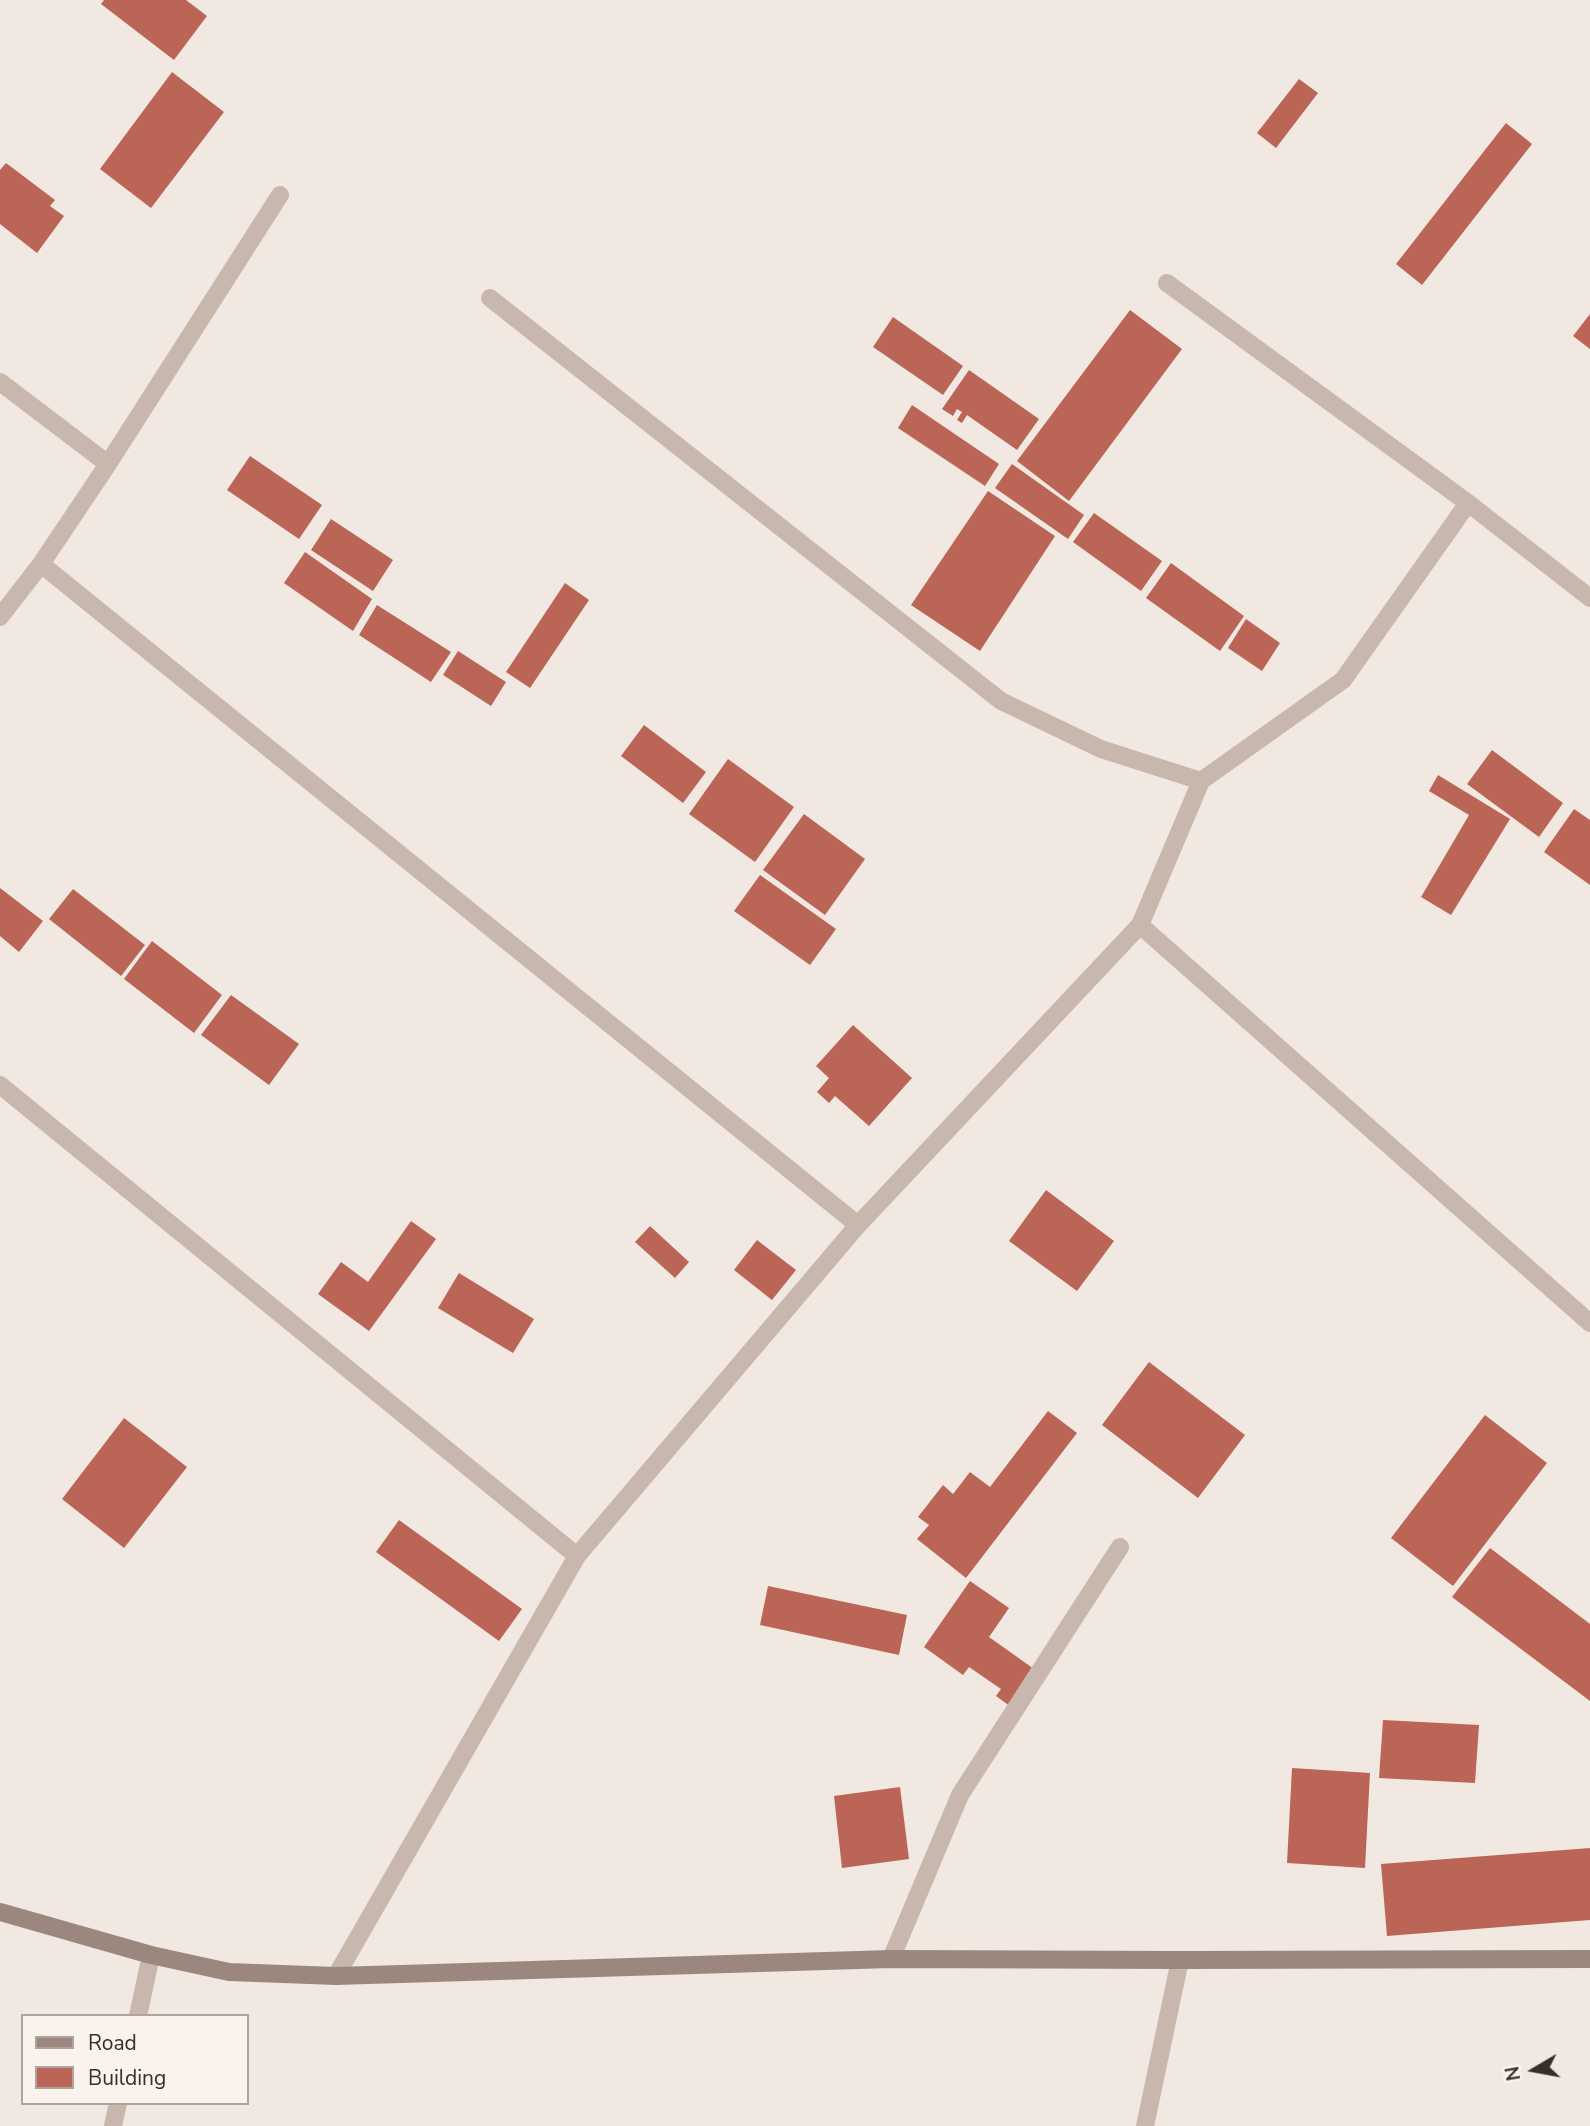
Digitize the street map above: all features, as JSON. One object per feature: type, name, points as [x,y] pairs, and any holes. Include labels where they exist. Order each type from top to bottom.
[{"type":"street","points":[[0,617],[41,564],[108,464],[281,195]]},
{"type":"street","points":[[1167,283],[1468,503],[1590,598]]},
{"type":"street","points":[[490,298],[1001,701],[1101,749],[1201,781]]},
{"type":"street","points":[[0,382],[108,464]]},
{"type":"street","points":[[336,1976],[577,1556],[859,1225],[1140,925],[1201,781],[1343,680],[1468,503]]},
{"type":"street","points":[[41,564],[859,1225]]},
{"type":"street","points":[[1140,925],[1590,1323]]},
{"type":"street","points":[[0,1085],[577,1556]]},
{"type":"street","points":[[891,1959],[960,1795],[1120,1547]]},
{"type":"street","points":[[0,1912],[151,1955],[229,1972],[336,1976],[891,1959],[1590,1959]]},
{"type":"street","points":[[138,2014],[151,1955]]},
{"type":"street","points":[[1145,2126],[1180,1961]]},
{"type":"street","points":[[113,2126],[118,2105]]},
{"type":"building","points":[[104,0],[186,0],[207,16],[174,60],[101,4]]},
{"type":"building","points":[[172,72],[224,112],[151,208],[100,169]]},
{"type":"building","points":[[1299,79],[1318,93],[1276,148],[1257,133]]},
{"type":"building","points":[[1506,123],[1532,144],[1422,285],[1396,264]]},
{"type":"building","points":[[6,163],[55,200],[50,206],[64,216],[37,253],[0,224],[0,170]]},
{"type":"building","points":[[1130,310],[1182,349],[1069,501],[1017,461]]},
{"type":"building","points":[[1590,314],[1590,349],[1573,336]]},
{"type":"building","points":[[893,317],[963,366],[943,395],[873,347]]},
{"type":"building","points":[[969,370],[1039,419],[1017,450],[967,415],[962,423],[957,420],[962,412],[957,409],[953,416],[942,409]]},
{"type":"building","points":[[912,405],[999,464],[985,486],[898,428]]},
{"type":"building","points":[[250,456],[322,505],[299,539],[227,490]]},
{"type":"building","points":[[1012,464],[1084,515],[1068,539],[995,488]]},
{"type":"building","points":[[988,491],[1055,536],[980,651],[911,605]]},
{"type":"building","points":[[1094,513],[1162,561],[1141,591],[1073,542]]},
{"type":"building","points":[[331,519],[393,560],[373,591],[311,550]]},
{"type":"building","points":[[305,552],[372,599],[353,631],[284,583]]},
{"type":"building","points":[[1171,563],[1244,616],[1220,651],[1146,598]]},
{"type":"building","points":[[565,583],[589,600],[530,688],[506,672]]},
{"type":"building","points":[[377,605],[451,652],[431,682],[359,635]]},
{"type":"building","points":[[1246,619],[1280,643],[1262,671],[1228,648]]},
{"type":"building","points":[[458,651],[506,682],[491,706],[443,675]]},
{"type":"building","points":[[644,725],[706,772],[683,803],[621,756]]},
{"type":"building","points":[[1492,750],[1563,803],[1539,837],[1467,784]]},
{"type":"building","points":[[728,759],[794,807],[755,862],[689,814]]},
{"type":"building","points":[[1438,775],[1510,819],[1451,915],[1421,897],[1469,815],[1429,791]]},
{"type":"building","points":[[1574,809],[1590,820],[1590,885],[1544,852]]},
{"type":"building","points":[[804,814],[865,859],[825,915],[763,870]]},
{"type":"building","points":[[760,875],[836,929],[810,965],[734,911]]},
{"type":"building","points":[[0,888],[43,921],[19,952],[0,936]]},
{"type":"building","points":[[73,889],[145,945],[121,976],[49,919]]},
{"type":"building","points":[[152,941],[222,995],[194,1033],[124,979]]},
{"type":"building","points":[[231,995],[299,1044],[269,1085],[201,1035]]},
{"type":"building","points":[[853,1025],[912,1078],[869,1126],[835,1096],[829,1103],[817,1092],[829,1078],[816,1066]]},
{"type":"building","points":[[1046,1190],[1114,1241],[1077,1291],[1009,1241]]},
{"type":"building","points":[[411,1221],[436,1239],[369,1331],[318,1294],[341,1262],[368,1282]]},
{"type":"building","points":[[650,1226],[689,1262],[675,1278],[635,1242]]},
{"type":"building","points":[[757,1240],[796,1270],[772,1300],[734,1270]]},
{"type":"building","points":[[459,1273],[534,1319],[513,1353],[438,1308]]},
{"type":"building","points":[[1149,1362],[1245,1435],[1198,1498],[1102,1425]]},
{"type":"building","points":[[1048,1411],[1077,1433],[966,1578],[917,1539],[929,1525],[918,1517],[943,1485],[953,1494],[970,1472],[990,1487]]},
{"type":"building","points":[[1485,1415],[1547,1463],[1453,1586],[1391,1538]]},
{"type":"building","points":[[124,1418],[187,1467],[124,1548],[62,1499]]},
{"type":"building","points":[[399,1520],[522,1609],[499,1641],[376,1552]]},
{"type":"building","points":[[1490,1548],[1590,1624],[1590,1701],[1452,1597]]},
{"type":"building","points":[[970,1581],[1009,1608],[989,1637],[1034,1669],[1018,1712],[996,1696],[1001,1689],[969,1667],[963,1675],[924,1647]]},
{"type":"building","points":[[768,1586],[907,1615],[899,1655],[760,1625]]},
{"type":"building","points":[[1383,1720],[1479,1725],[1475,1783],[1379,1778]]},
{"type":"building","points":[[1292,1768],[1370,1773],[1365,1868],[1287,1863]]},
{"type":"building","points":[[900,1787],[909,1859],[842,1868],[834,1796]]},
{"type":"building","points":[[1590,1848],[1590,1920],[1387,1936],[1381,1864]]}]
